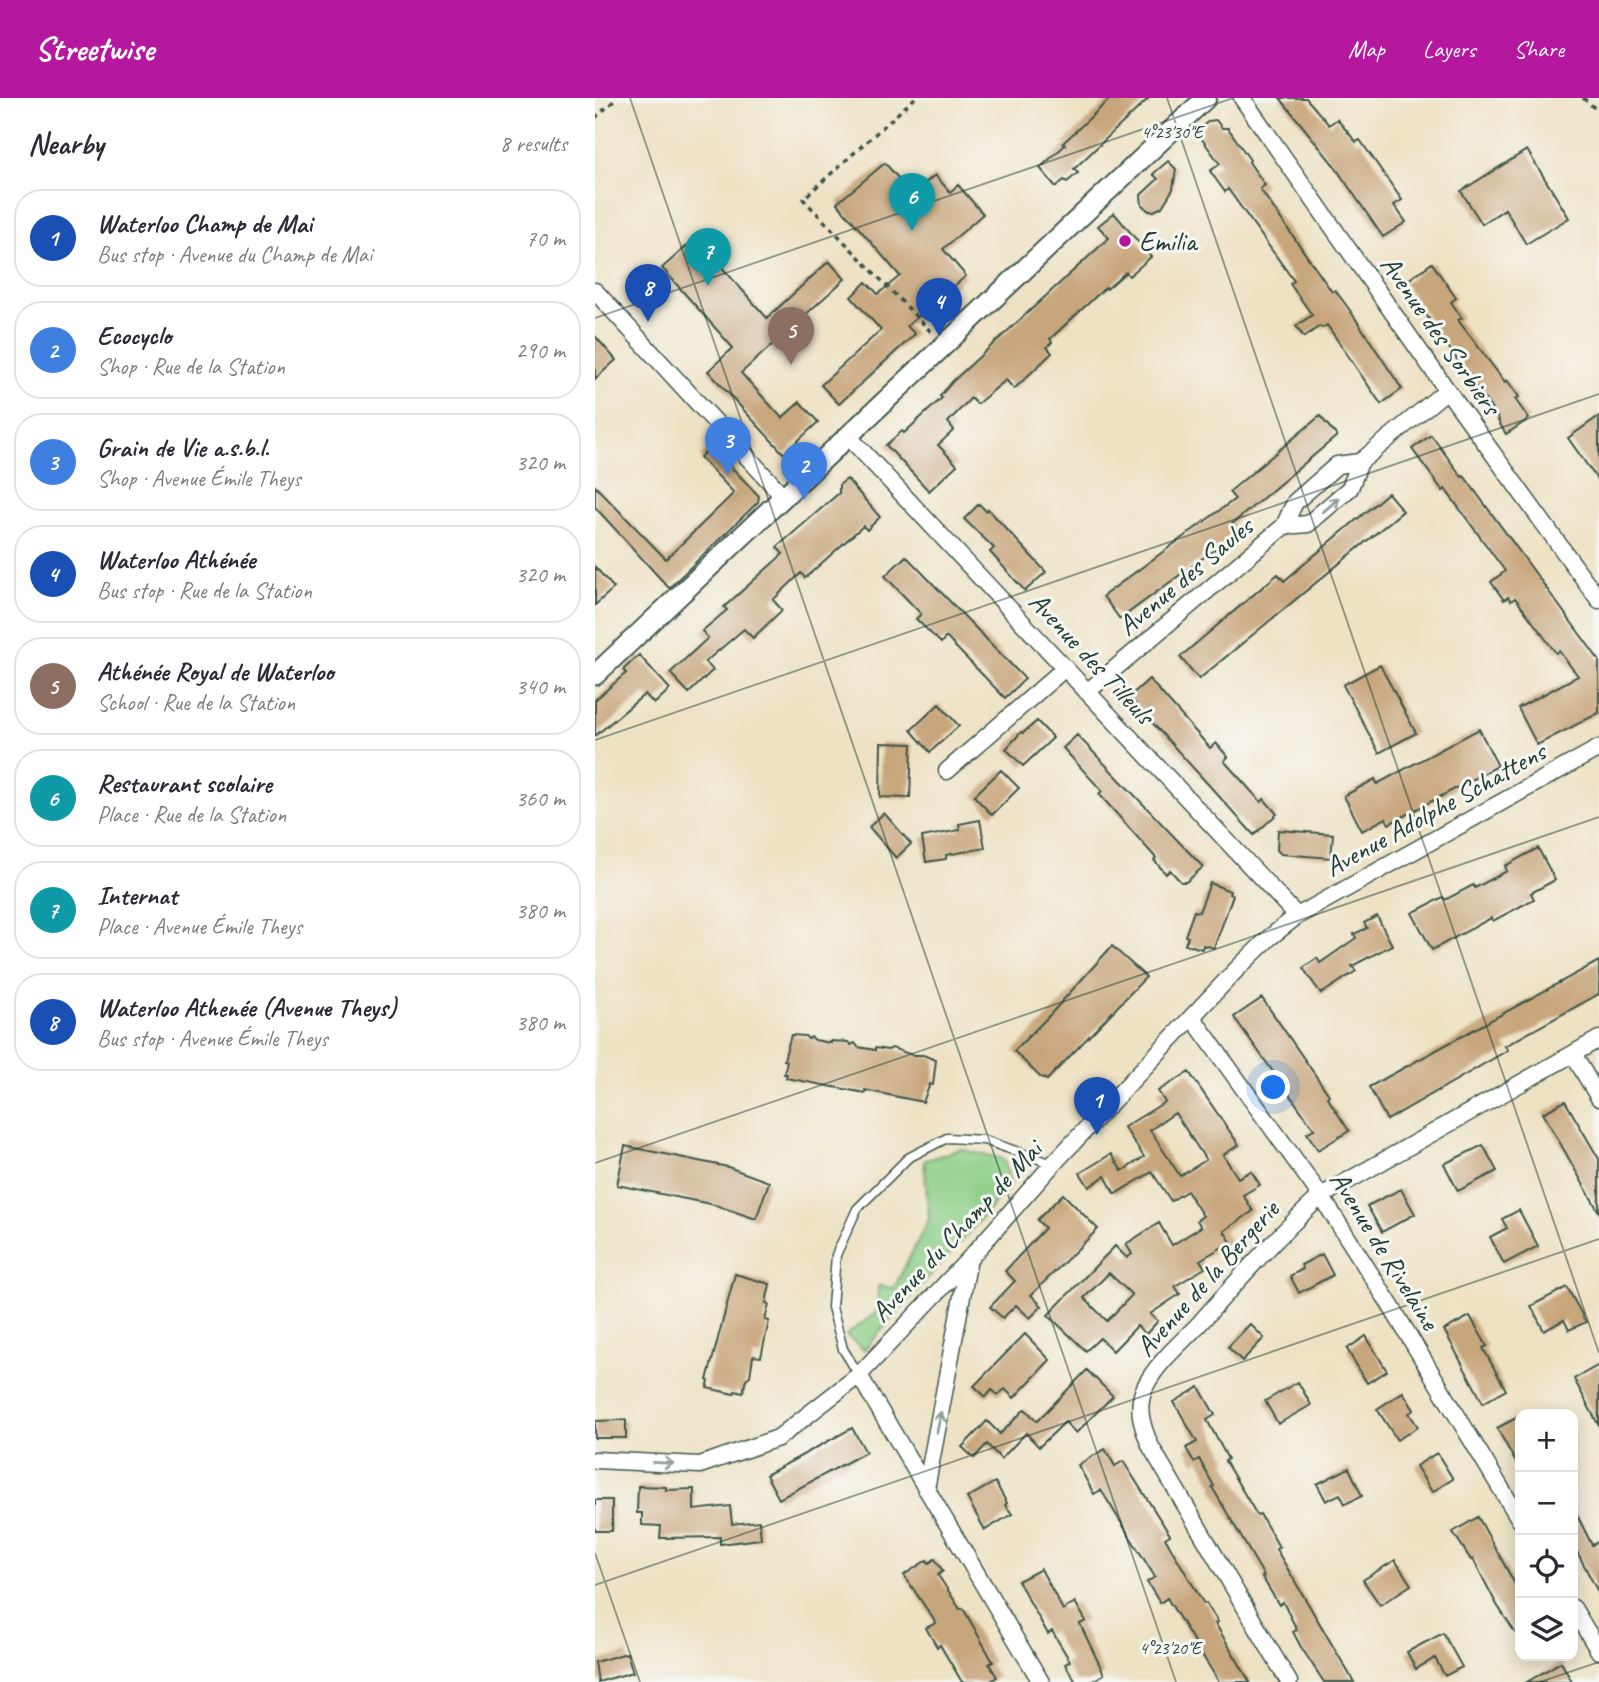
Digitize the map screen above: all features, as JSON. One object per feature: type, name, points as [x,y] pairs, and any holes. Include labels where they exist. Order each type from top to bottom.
[{"type":"street","points":[[595,675],[1206,98]]},
{"type":"street","name":"Avenue des Sorbiers","points":[[1242,98],[1447,390],[1599,600]]},
{"type":"street","points":[[595,291],[784,497]]},
{"type":"street","name":"Avenue des Saules","points":[[1284,526],[1308,524],[1350,488],[1360,462],[1447,390]]},
{"type":"street","name":"Avenue des Tilleuls","points":[[848,436],[1297,916]]},
{"type":"street","name":"Avenue des Saules","points":[[1087,692],[1284,526],[1296,502],[1337,465],[1360,462]]},
{"type":"street","points":[[947,771],[1065,668]]},
{"type":"street","name":"Avenue Adolphe Schattens","points":[[1297,916],[1599,748]]},
{"type":"street","name":"Avenue du Champ de Mai","points":[[595,1460],[700,1465],[778,1438],[859,1375],[1192,1017],[1269,938],[1297,916]]},
{"type":"street","name":"Avenue de Rivelaine","points":[[1192,1017],[1321,1196],[1515,1512]]},
{"type":"street","name":"Avenue de la Bergerie","points":[[1289,1682],[1151,1447],[1141,1425],[1145,1387],[1159,1368],[1300,1215],[1321,1196],[1599,1039]]},
{"type":"street","points":[[1573,1054],[1599,1098]]},
{"type":"street","points":[[926,1489],[969,1259]]},
{"type":"street","points":[[859,1375],[1041,1682]]},
{"type":"street","points":[[1578,1616],[1599,1651]]},
{"type":"lane","points":[[859,1375],[843,1349],[832,1307],[835,1255],[857,1209],[908,1158],[947,1138],[983,1140],[1053,1164]]},
{"type":"path","points":[[595,118],[617,98]]},
{"type":"path","points":[[915,98],[803,199],[944,345]]},
{"type":"path","points":[[1583,98],[1599,112]]},
{"type":"green space","points":[[960,1149],[1004,1159],[1011,1185],[864,1350],[846,1335],[877,1312],[878,1286],[894,1288],[929,1219],[924,1161]]},
{"type":"building","points":[[1111,98],[1149,98],[1074,169],[1078,173],[1056,187],[1040,168]]},
{"type":"building","points":[[1280,98],[1306,98],[1329,125],[1337,119],[1356,142],[1360,140],[1402,200],[1394,205],[1406,222],[1383,237],[1333,164]]},
{"type":"building","points":[[1216,120],[1222,128],[1228,128],[1265,185],[1260,189],[1332,292],[1335,290],[1349,309],[1402,389],[1381,404],[1327,325],[1322,328],[1320,326],[1304,337],[1296,326],[1312,315],[1290,284],[1294,281],[1228,189],[1225,192],[1210,171],[1220,164],[1196,131],[1209,121]]},
{"type":"building","points":[[1527,150],[1569,218],[1526,244],[1505,209],[1482,224],[1461,191]]},
{"type":"building","points":[[1168,161],[1176,169],[1173,189],[1162,207],[1149,211],[1142,205],[1141,195],[1158,179],[1153,174]]},
{"type":"building","points":[[885,163],[912,194],[935,175],[950,192],[958,185],[983,214],[943,249],[966,276],[907,326],[915,334],[839,404],[821,385],[881,330],[851,297],[866,282],[878,294],[900,276],[837,203]]},
{"type":"building","points":[[1114,213],[1151,257],[1129,276],[1126,272],[1107,289],[1106,287],[1050,339],[1052,342],[1047,347],[1052,353],[1014,389],[1006,380],[977,404],[971,398],[948,422],[954,430],[938,445],[957,465],[929,491],[886,445],[902,431],[904,433],[942,398],[940,396],[953,381],[1109,238],[1098,226]]},
{"type":"building","points":[[696,238],[767,318],[829,261],[845,279],[741,373],[782,418],[800,402],[818,422],[784,454],[708,371],[733,348],[662,268]]},
{"type":"building","points":[[1432,263],[1456,298],[1451,302],[1462,318],[1458,320],[1505,382],[1507,380],[1519,397],[1515,399],[1529,419],[1506,434],[1404,283]]},
{"type":"building","points":[[595,336],[616,360],[595,379]]},
{"type":"building","points":[[1320,416],[1337,436],[1232,524],[1238,532],[1120,619],[1103,596],[1235,499],[1229,492]]},
{"type":"building","points":[[1599,416],[1599,482],[1568,438]]},
{"type":"building","points":[[1431,435],[1599,660],[1599,713],[1537,745],[1518,708],[1578,676],[1559,651],[1556,653],[1515,598],[1511,601],[1508,597],[1504,600],[1491,582],[1505,571],[1412,449]]},
{"type":"building","points":[[711,446],[759,496],[758,502],[669,588],[595,507],[595,486],[666,559],[734,493],[700,457]]},
{"type":"building","points":[[847,479],[880,517],[867,530],[863,526],[805,578],[801,573],[773,600],[782,610],[753,638],[744,629],[705,662],[713,670],[689,693],[670,673],[708,638],[702,631],[727,610],[724,607],[783,554],[777,547],[839,493],[839,485]]},
{"type":"building","points":[[1388,493],[1403,511],[1199,679],[1180,657],[1278,574],[1284,581]]},
{"type":"building","points":[[979,504],[986,511],[988,509],[1046,572],[1025,591],[990,552],[994,548],[964,519]]},
{"type":"building","points":[[906,556],[1025,679],[1005,698],[946,637],[941,643],[916,619],[921,614],[885,576]]},
{"type":"building","points":[[595,567],[614,588],[595,605]]},
{"type":"building","points":[[639,655],[670,689],[654,704],[645,694],[595,736],[595,700],[626,673],[623,670]]},
{"type":"building","points":[[1380,665],[1416,733],[1379,753],[1343,685]]},
{"type":"building","points":[[1149,679],[1210,748],[1216,743],[1228,757],[1224,761],[1261,802],[1264,799],[1277,814],[1254,835],[1129,697]]},
{"type":"building","points":[[939,704],[959,726],[930,752],[911,730]]},
{"type":"building","points":[[1037,721],[1053,738],[1023,766],[1006,749],[1021,732]]},
{"type":"building","points":[[1479,729],[1498,766],[1389,824],[1386,818],[1362,831],[1344,796],[1375,779],[1377,784]]},
{"type":"building","points":[[1077,735],[1203,867],[1186,882],[1181,882],[1170,870],[1166,874],[1154,860],[1156,858],[1099,794],[1102,791],[1063,748]]},
{"type":"building","points":[[881,743],[912,744],[910,798],[880,797]]},
{"type":"building","points":[[1001,770],[1019,788],[992,815],[974,796]]},
{"type":"building","points":[[884,813],[911,844],[896,858],[869,827]]},
{"type":"building","points":[[980,820],[985,848],[946,855],[946,859],[926,862],[922,837],[960,830],[959,824]]},
{"type":"building","points":[[1278,830],[1333,834],[1331,858],[1281,854],[1277,850]]},
{"type":"building","points":[[1538,848],[1555,880],[1531,893],[1534,899],[1493,921],[1491,918],[1432,950],[1412,913],[1473,885],[1475,888],[1507,871],[1505,866]]},
{"type":"building","points":[[1210,883],[1230,891],[1229,894],[1233,895],[1214,948],[1203,945],[1202,949],[1185,944],[1188,937],[1185,936],[1194,911],[1199,912]]},
{"type":"building","points":[[1377,916],[1392,945],[1352,966],[1356,971],[1321,994],[1303,968],[1317,958],[1320,963],[1356,938],[1354,934],[1367,928],[1364,923]]},
{"type":"building","points":[[1112,946],[1146,977],[1047,1080],[1040,1077],[1014,1051]]},
{"type":"building","points":[[1599,961],[1599,994],[1505,1046],[1508,1050],[1387,1120],[1369,1087]]},
{"type":"building","points":[[1262,998],[1329,1095],[1327,1097],[1349,1131],[1318,1150],[1307,1133],[1314,1129],[1234,1017]]},
{"type":"building","points":[[791,1035],[831,1043],[855,1043],[858,1047],[875,1050],[892,1048],[912,1055],[923,1055],[936,1060],[933,1085],[930,1084],[923,1102],[786,1078],[787,1074],[784,1074],[787,1061],[784,1060]]},
{"type":"building","points":[[1189,1072],[1239,1145],[1223,1155],[1238,1178],[1251,1171],[1260,1185],[1243,1195],[1253,1211],[1224,1231],[1231,1242],[1200,1260],[1205,1268],[1175,1286],[1180,1294],[1150,1314],[1158,1321],[1146,1334],[1137,1326],[1113,1351],[1100,1338],[1086,1351],[1048,1315],[1115,1246],[1127,1258],[1132,1254],[1126,1244],[1159,1223],[1172,1245],[1201,1227],[1197,1220],[1203,1216],[1187,1191],[1171,1201],[1152,1172],[1115,1194],[1105,1176],[1089,1187],[1080,1173],[1111,1154],[1122,1171],[1144,1157],[1124,1127],[1165,1102],[1158,1091]],"holes":[[[1175,1113],[1206,1160],[1180,1176],[1150,1130]],[[1109,1273],[1132,1295],[1107,1321],[1084,1298]]]},
{"type":"building","points":[[1565,1101],[1599,1159],[1599,1212],[1543,1113]]},
{"type":"building","points":[[1483,1145],[1497,1171],[1458,1191],[1444,1164]]},
{"type":"building","points":[[625,1146],[728,1167],[769,1182],[756,1219],[715,1205],[617,1185]]},
{"type":"building","points":[[1401,1189],[1415,1214],[1382,1232],[1367,1206]]},
{"type":"building","points":[[1063,1194],[1098,1229],[1031,1295],[1042,1306],[1030,1318],[1016,1305],[1003,1318],[990,1307],[1015,1281],[1005,1271],[1045,1228],[1037,1220]]},
{"type":"building","points":[[1519,1210],[1538,1246],[1504,1264],[1490,1237],[1507,1228],[1502,1219]]},
{"type":"building","points":[[1322,1254],[1333,1275],[1299,1293],[1290,1276],[1303,1269],[1301,1265]]},
{"type":"building","points":[[735,1274],[770,1284],[765,1320],[769,1321],[761,1357],[753,1356],[750,1376],[746,1379],[743,1393],[735,1391],[734,1394],[707,1388],[707,1380]]},
{"type":"building","points":[[1567,1287],[1586,1322],[1569,1330],[1564,1320],[1544,1331],[1531,1306]]},
{"type":"building","points":[[1470,1316],[1487,1346],[1483,1348],[1506,1390],[1483,1403],[1444,1330]]},
{"type":"building","points":[[1250,1324],[1264,1338],[1242,1361],[1228,1347]]},
{"type":"building","points":[[1025,1334],[1050,1360],[1014,1398],[1005,1389],[998,1395],[992,1390],[986,1397],[974,1386]]},
{"type":"building","points":[[1366,1336],[1387,1371],[1367,1383],[1347,1349]]},
{"type":"building","points":[[1599,1365],[1599,1426],[1574,1379]]},
{"type":"building","points":[[1087,1370],[1113,1396],[1076,1433],[1065,1422],[1039,1447],[1026,1433],[1001,1459],[987,1444],[974,1458],[962,1447],[987,1421],[1000,1434],[1025,1409],[1037,1421]]},
{"type":"building","points":[[1298,1382],[1311,1405],[1278,1424],[1265,1401]]},
{"type":"building","points":[[1199,1387],[1215,1415],[1207,1420],[1228,1459],[1225,1461],[1257,1515],[1260,1514],[1279,1547],[1276,1549],[1354,1682],[1324,1682],[1293,1632],[1297,1630],[1283,1602],[1279,1605],[1262,1577],[1264,1576],[1212,1487],[1214,1486],[1199,1459],[1194,1462],[1186,1448],[1197,1442],[1174,1402]]},
{"type":"building","points":[[1403,1392],[1414,1410],[1409,1413],[1418,1427],[1397,1440],[1377,1409]]},
{"type":"building","points":[[1515,1419],[1515,1461],[1497,1428]]},
{"type":"building","points":[[626,1420],[626,1438],[595,1438],[595,1421]]},
{"type":"building","points":[[852,1428],[866,1452],[779,1499],[766,1475]]},
{"type":"building","points":[[1105,1449],[1115,1466],[1123,1461],[1170,1535],[1165,1538],[1204,1604],[1206,1603],[1218,1622],[1215,1623],[1250,1682],[1219,1682],[1167,1598],[1160,1603],[1147,1582],[1155,1577],[1101,1490],[1094,1494],[1078,1465]]},
{"type":"building","points":[[1437,1453],[1453,1479],[1432,1492],[1416,1466]]},
{"type":"building","points":[[1349,1468],[1362,1496],[1345,1504],[1340,1494],[1326,1501],[1317,1484]]},
{"type":"building","points":[[995,1482],[1012,1514],[985,1530],[967,1498]]},
{"type":"building","points":[[638,1486],[666,1487],[666,1490],[694,1489],[694,1510],[730,1506],[732,1524],[759,1521],[761,1539],[720,1544],[720,1537],[660,1538],[661,1526],[642,1525],[642,1513],[637,1513]]},
{"type":"building","points":[[595,1500],[612,1500],[612,1531],[595,1531]]},
{"type":"building","points":[[1478,1517],[1515,1584],[1515,1632],[1473,1559],[1471,1560],[1453,1532]]},
{"type":"building","points":[[1578,1517],[1592,1545],[1599,1541],[1599,1594],[1578,1554]]},
{"type":"building","points":[[935,1559],[943,1571],[938,1575],[960,1609],[963,1608],[993,1662],[989,1664],[997,1677],[989,1682],[962,1682],[940,1645],[937,1647],[926,1628],[936,1623],[904,1575],[927,1560],[929,1563]]},
{"type":"building","points":[[1395,1560],[1411,1585],[1380,1605],[1363,1580]]},
{"type":"building","points":[[1041,1569],[1063,1610],[1075,1602],[1086,1621],[1080,1624],[1104,1674],[1091,1682],[1076,1682],[1065,1664],[1070,1661],[1052,1631],[1048,1634],[1018,1581]]},
{"type":"building","points":[[1443,1633],[1462,1667],[1445,1676],[1435,1658],[1416,1669],[1407,1652]]},
{"type":"building","points":[[627,1653],[633,1672],[598,1682],[595,1662]]},
{"type":"building","points":[[1561,1662],[1572,1682],[1527,1682]]},
{"type":"place","name":"Restaurant scolaire","points":[[912,231]]},
{"type":"place","name":"Emilia","points":[[1125,241]]},
{"type":"place","name":"Internat","points":[[708,286]]},
{"type":"place","name":"Waterloo Athenée (Avenue Theys)","points":[[648,322]]},
{"type":"place","name":"Waterloo Athénée","points":[[939,336]]},
{"type":"place","name":"Athénée Royal de Waterloo","points":[[791,365]]},
{"type":"place","name":"Grain de Vie a.s.b.l.","points":[[728,475]]},
{"type":"place","name":"Ecocyclo","points":[[804,500]]},
{"type":"place","name":"Waterloo Champ de Mai","points":[[1097,1135]]}]
